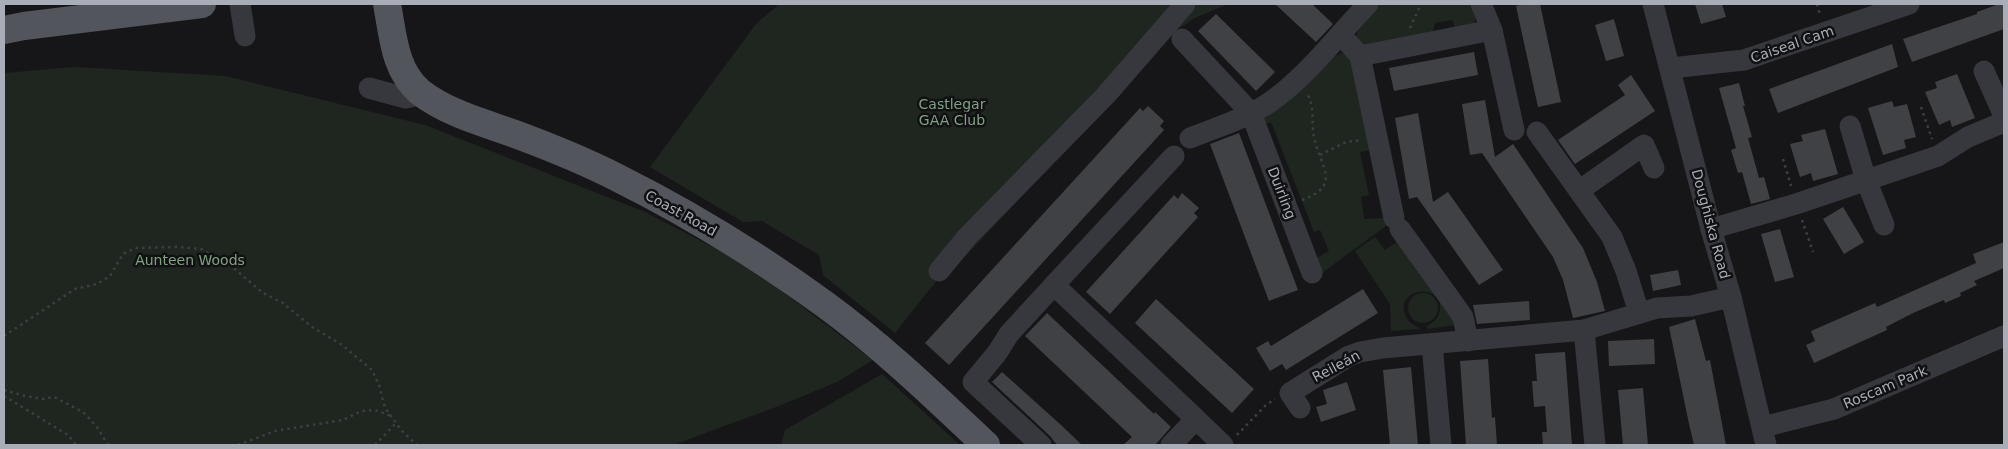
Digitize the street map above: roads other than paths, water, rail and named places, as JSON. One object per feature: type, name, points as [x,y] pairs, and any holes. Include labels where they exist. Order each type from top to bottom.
[{"type":"main road","points":[[4,30],[202,4]]},
{"type":"main road","name":"Coast Road","points":[[387,4],[400,66],[414,86],[423,94],[454,111],[550,147],[599,168],[726,238],[823,303],[846,321],[986,445]]},
{"type":"street","points":[[240,4],[245,36]]},
{"type":"street","points":[[939,271],[967,237],[1106,94],[1185,4]]},
{"type":"street","points":[[1481,4],[1492,30],[1514,130]]},
{"type":"street","name":"Doughiska Road","points":[[1653,4],[1711,229],[1731,297],[1765,436]]},
{"type":"street","name":"Caiseal Cam","points":[[1671,68],[1744,60],[1909,4]]},
{"type":"street","points":[[1190,138],[1251,113],[1277,97],[1341,35],[1357,8]]},
{"type":"street","points":[[1360,56],[1492,30]]},
{"type":"street","points":[[1341,35],[1360,56],[1397,224],[1463,317],[1468,341]]},
{"type":"street","name":"Duirling","points":[[1182,39],[1251,113],[1312,273]]},
{"type":"street","points":[[1984,71],[2004,116]]},
{"type":"street","points":[[369,88],[406,98],[423,94]]},
{"type":"street","points":[[1711,229],[1796,204],[1938,156],[1968,138],[2004,122]]},
{"type":"street","points":[[1850,126],[1866,180],[1884,225]]},
{"type":"street","points":[[1537,132],[1612,236],[1626,271],[1639,313]]},
{"type":"street","points":[[1580,190],[1644,145],[1654,168]]},
{"type":"street","points":[[1041,445],[972,382],[997,353],[1009,334],[1174,156]]},
{"type":"street","points":[[1054,286],[1196,419],[1228,442]]},
{"type":"street","name":"Reileán","points":[[1295,400],[1337,362],[1360,352],[1584,330],[1657,308],[1691,306],[1731,297]]},
{"type":"street","points":[[1584,330],[1595,445]]},
{"type":"street","name":"Roscam Park","points":[[1765,436],[1834,409],[2004,336]]},
{"type":"street","points":[[1432,344],[1441,445]]},
{"type":"street","points":[[1171,445],[1196,419]]},
{"type":"park label","name":"Castlegar GAA Club","points":[[952,112]]},
{"type":"park label","name":"Aunteen Woods","points":[[190,260]]}]
